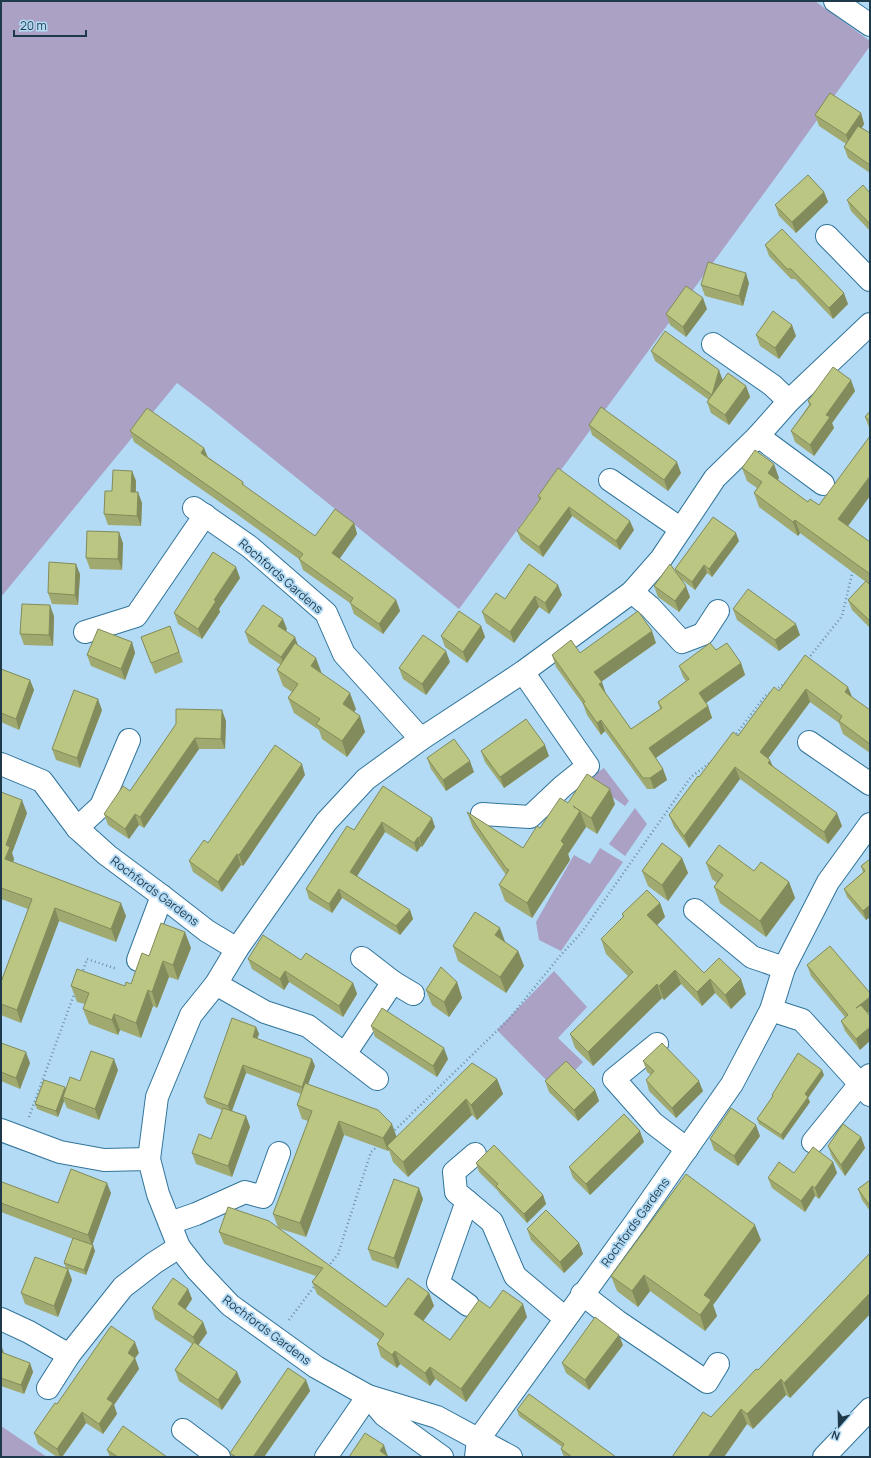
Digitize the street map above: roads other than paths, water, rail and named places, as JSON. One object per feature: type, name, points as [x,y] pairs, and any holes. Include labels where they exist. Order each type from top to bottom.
[{"type":"street","points":[[835,1],[870,25]]},
{"type":"street","points":[[827,236],[870,280]]},
{"type":"street","name":"Rochfords Gardens","points":[[510,1457],[477,1448],[436,1417],[368,1396],[316,1367],[275,1339],[230,1305],[179,1247],[158,1194],[149,1159],[157,1097],[191,1015],[216,984],[237,949],[326,822],[366,780],[421,739],[523,672],[632,592],[661,559],[715,478],[758,436],[788,401],[866,336]]},
{"type":"street","points":[[713,344],[772,385],[788,401]]},
{"type":"street","points":[[758,436],[823,484]]},
{"type":"street","points":[[610,480],[681,529]]},
{"type":"street","name":"Rochfords Gardens","points":[[85,632],[136,616],[199,512],[250,547],[326,614],[344,654],[421,739]]},
{"type":"street","points":[[632,592],[650,607],[682,642],[703,634],[718,611]]},
{"type":"street","points":[[482,814],[530,817],[563,786],[588,766],[523,672]]},
{"type":"street","points":[[77,828],[101,806],[129,740]]},
{"type":"street","points":[[809,742],[870,784]]},
{"type":"street","name":"Rochfords Gardens","points":[[1,764],[42,781],[77,828],[106,855],[207,931],[237,949]]},
{"type":"street","name":"Rochfords Gardens","points":[[477,1448],[565,1318],[635,1223],[732,1084],[771,1010],[784,968],[828,882],[870,824]]},
{"type":"street","points":[[138,960],[162,896]]},
{"type":"street","points":[[695,910],[752,957],[784,968]]},
{"type":"street","points":[[362,958],[392,982],[413,994]]},
{"type":"street","points":[[345,1054],[392,982]]},
{"type":"street","points":[[216,984],[265,1012],[308,1026],[377,1079]]},
{"type":"street","points":[[771,1010],[802,1020],[867,1085],[813,1142]]},
{"type":"street","points":[[657,1044],[614,1079],[653,1123],[687,1149]]},
{"type":"street","points":[[1,1130],[60,1152],[104,1160],[149,1159]]},
{"type":"street","points":[[170,1223],[196,1214],[245,1192],[263,1197],[279,1153]]},
{"type":"street","points":[[474,1154],[454,1172],[456,1192],[492,1222],[515,1276],[565,1318]]},
{"type":"street","points":[[467,1201],[438,1283],[468,1305]]},
{"type":"street","points":[[48,1388],[69,1355],[123,1287],[154,1263],[179,1247]]},
{"type":"street","points":[[582,1294],[617,1321],[707,1382],[718,1364]]},
{"type":"street","points":[[1,1319],[29,1332],[69,1355]]},
{"type":"street","points":[[326,1457],[368,1396]]},
{"type":"street","name":"Rochfords Gardens","points":[[368,1396],[384,1415],[442,1457]]},
{"type":"street","points":[[824,1457],[870,1409]]},
{"type":"street","points":[[183,1430],[219,1457]]}]
